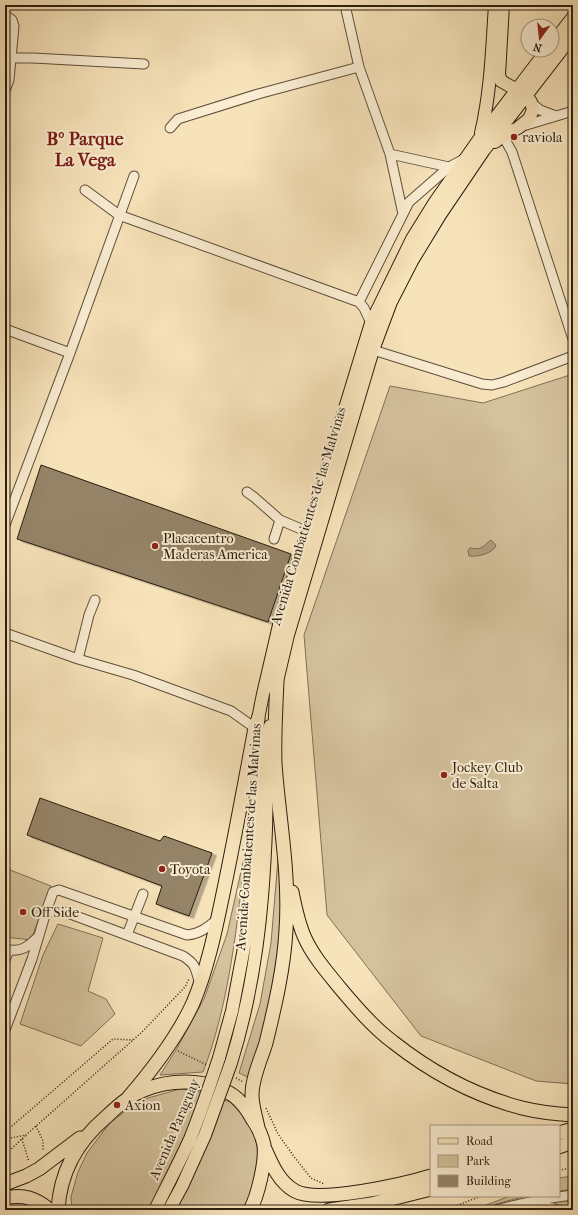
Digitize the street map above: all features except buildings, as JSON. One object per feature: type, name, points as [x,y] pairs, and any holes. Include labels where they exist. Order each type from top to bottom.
[{"type":"highway","points":[[277,680],[275,763],[286,864],[287,905],[284,952],[274,1009],[253,1085],[253,1106],[258,1128],[271,1163],[277,1174],[287,1186],[295,1192],[304,1195],[329,1196],[400,1184],[430,1176]]},
{"type":"highway","points":[[5,1184],[39,1169],[93,1128],[128,1098],[146,1077],[168,1046],[184,1019],[200,984],[218,919],[256,724]]},
{"type":"highway","points":[[286,864],[301,930],[313,953],[349,999],[392,1042],[410,1055],[466,1088],[483,1095],[522,1108],[573,1115]]},
{"type":"highway","points":[[128,1098],[143,1090],[156,1086],[175,1082],[197,1082],[220,1088],[234,1096],[246,1107],[258,1128]]},
{"type":"highway","points":[[58,1210],[60,1189],[68,1165],[75,1151],[93,1128]]},
{"type":"highway","points":[[560,1133],[573,1129]]},
{"type":"highway","points":[[560,1147],[573,1142]]},
{"type":"highway","points":[[250,1210],[256,1198],[261,1176],[264,1146]]},
{"type":"highway","points":[[329,1210],[371,1204],[430,1189]]},
{"type":"highway","points":[[5,1198],[20,1196],[29,1197],[43,1204],[50,1210]]},
{"type":"main road","points":[[480,138],[486,111],[491,73],[495,5]]},
{"type":"main road","points":[[484,150],[503,136],[518,128],[529,119],[533,110],[524,96],[502,81],[499,76],[503,5]]},
{"type":"main road","points":[[560,34],[573,17]]},
{"type":"main road","name":"Avenida Combatientes de las Malvinas","points":[[231,1063],[246,1008],[260,928],[266,828],[267,752],[277,680],[288,635],[373,350],[391,302],[412,261],[440,215],[484,150],[524,96],[573,36]]},
{"type":"main road","name":"Avenida Combatientes de las Malvinas","points":[[219,1058],[232,1011],[247,932],[254,850],[256,724],[277,631],[371,323],[412,240],[435,202],[480,138],[524,96],[543,58]]},
{"type":"main road","points":[[486,111],[499,91],[504,89],[524,96]]},
{"type":"main road","name":"Avenida Paraguay","points":[[154,1210],[172,1176],[202,1109],[219,1058]]},
{"type":"main road","name":"Avenida Paraguay","points":[[169,1210],[182,1186],[205,1135],[231,1063]]},
{"type":"street","points":[[345,5],[359,67],[390,154],[402,214]]},
{"type":"street","points":[[5,15],[12,20],[14,26],[8,80],[5,89]]},
{"type":"street","points":[[11,58],[144,64]]},
{"type":"street","points":[[170,128],[178,119],[258,94],[359,67]]},
{"type":"street","points":[[524,96],[540,110],[556,116]]},
{"type":"street","points":[[518,128],[573,111]]},
{"type":"street","points":[[503,136],[512,152],[573,339]]},
{"type":"street","points":[[390,154],[450,167]]},
{"type":"street","points":[[359,302],[409,202],[450,167],[465,158]]},
{"type":"street","points":[[5,525],[70,353],[134,176]]},
{"type":"street","points":[[85,190],[119,215],[359,302],[364,308],[371,323]]},
{"type":"street","points":[[5,329],[70,353]]},
{"type":"street","points":[[373,350],[482,384],[492,385],[504,382],[573,356]]},
{"type":"street","points":[[247,492],[280,520],[308,532]]},
{"type":"street","points":[[274,539],[280,520]]},
{"type":"street","points":[[78,659],[89,615],[95,600]]},
{"type":"street","points":[[5,633],[78,659],[133,675],[231,711],[256,724]]},
{"type":"street","points":[[5,1030],[40,935],[53,892],[59,890],[187,935],[202,931],[218,919]]},
{"type":"street","points":[[127,935],[143,894]]},
{"type":"street","points":[[46,912],[65,912],[182,956],[191,962],[195,967],[200,984]]},
{"type":"street","points":[[5,960],[7,949],[19,950],[32,943],[40,935]]},
{"type":"street","points":[[560,1197],[573,1195]]},
{"type":"street","points":[[496,1210],[558,1197]]},
{"type":"street","points":[[519,1204],[548,1207],[556,1210]]},
{"type":"path","points":[[5,1155],[142,1032],[185,987],[195,967]]},
{"type":"path","points":[[5,1132],[113,1039],[133,1040]]},
{"type":"path","points":[[264,1106],[278,1134],[311,1178],[327,1184]]},
{"type":"path","points":[[36,1126],[42,1142],[42,1155]]},
{"type":"path","points":[[5,1139],[26,1135]]},
{"type":"path","points":[[22,1139],[30,1165]]},
{"type":"path","points":[[560,1170],[573,1168]]},
{"type":"path","points":[[446,1210],[478,1197]]},
{"type":"green space","name":"Jockey Club de Salta","points":[[573,374],[573,1084],[536,1081],[421,1036],[327,915],[304,635],[390,386],[483,403]]},
{"type":"green space","points":[[279,847],[282,878],[279,956],[269,1010],[249,1078],[239,1073],[260,1004],[271,943]]},
{"type":"green space","points":[[246,849],[236,934],[226,990],[220,1018],[203,1072],[160,1075],[176,1050],[204,999],[227,934]]},
{"type":"green space","name":"Off Side","points":[[5,868],[51,886],[31,940],[5,937]]},
{"type":"green space","points":[[58,924],[103,938],[88,991],[106,999],[115,1014],[81,1046],[20,1024],[43,955]]},
{"type":"green space","points":[[180,1089],[193,1090],[230,1102],[244,1117],[253,1130],[257,1145],[258,1162],[250,1196],[244,1210],[72,1210],[71,1197],[78,1172],[87,1153],[109,1124],[129,1108],[148,1098]]},
{"type":"green space","points":[[573,1176],[573,1189],[560,1191],[560,1178]]},
{"type":"green space","points":[[507,1197],[522,1197],[496,1204],[481,1210],[473,1210]]},
{"type":"green space","points":[[573,1198],[573,1210],[555,1204],[555,1202]]},
{"type":"shaded area","points":[[491,540],[496,546],[494,549],[488,553],[469,556],[468,551],[470,548],[480,548]]},
{"type":"place","name":"raviola","points":[[514,137]]},
{"type":"place","name":"Placacentro Maderas America","points":[[155,546]]},
{"type":"place","name":"Jockey Club de Salta","points":[[444,775]]},
{"type":"place","name":"Toyota","points":[[162,869]]},
{"type":"place","name":"Off Side","points":[[23,912]]},
{"type":"place","name":"Axion","points":[[117,1105]]},
{"type":"district","name":"Bº Parque La Vega","points":[[85,149]]}]
